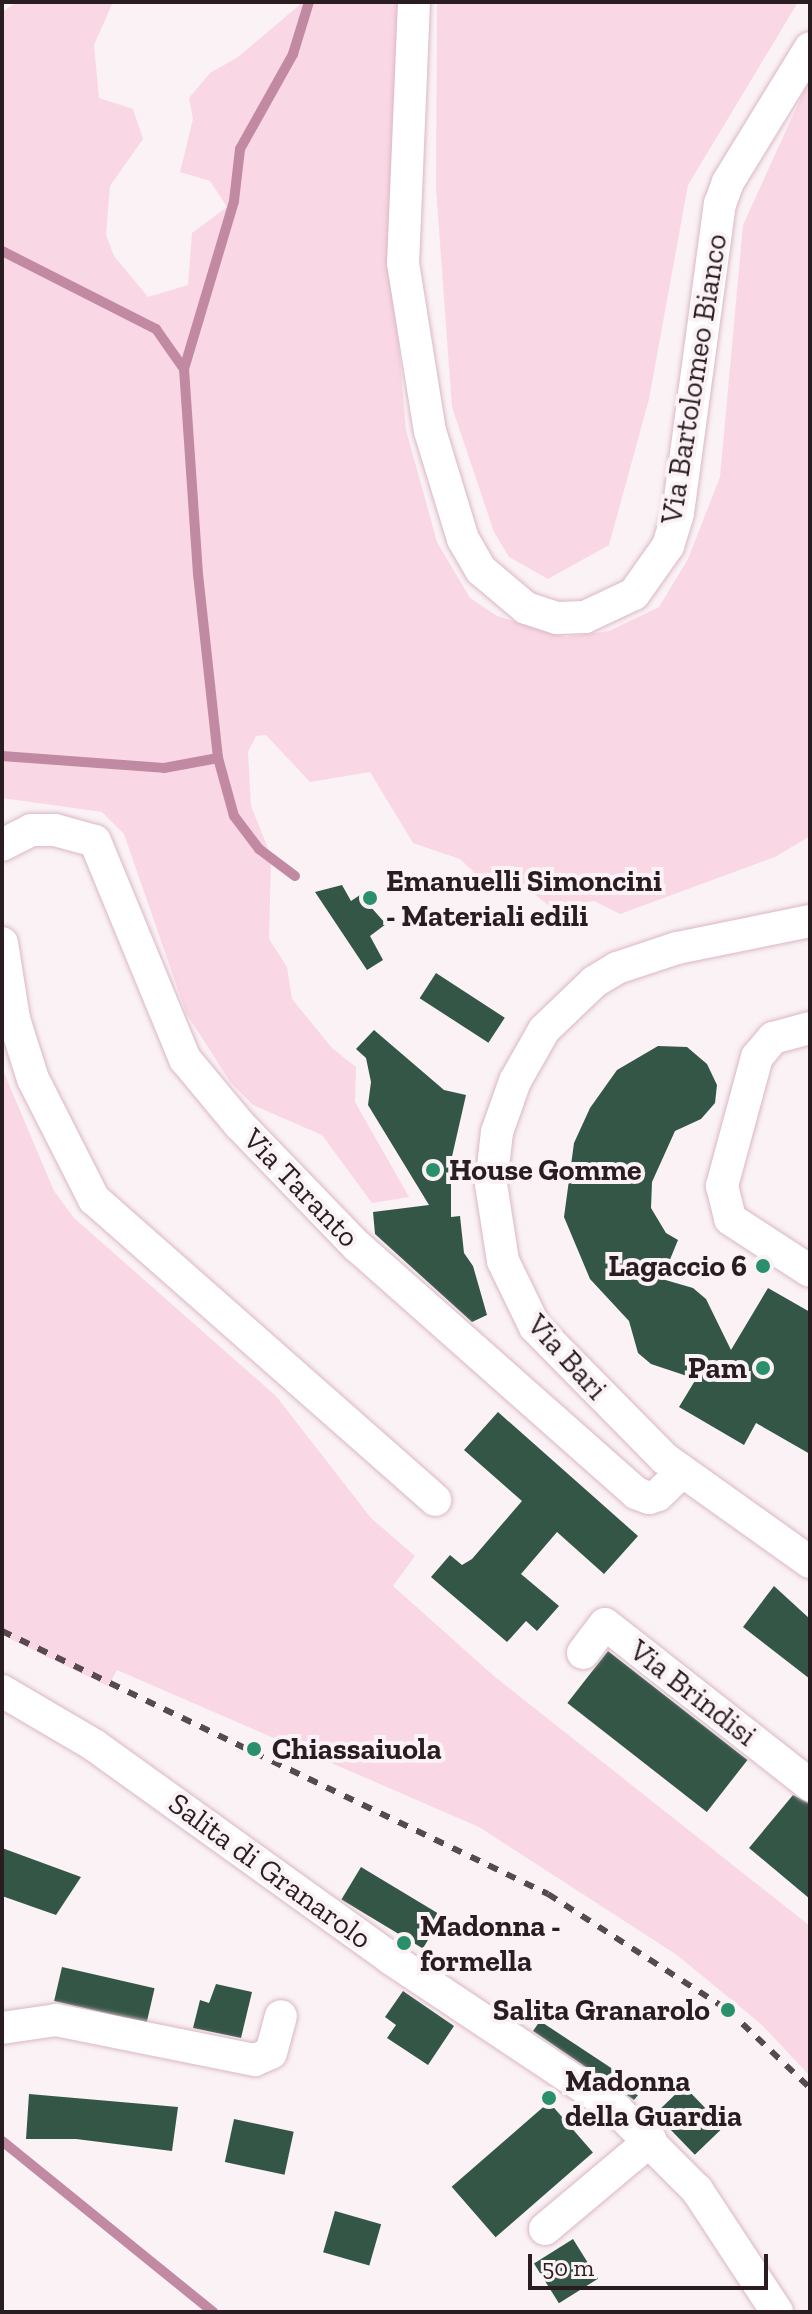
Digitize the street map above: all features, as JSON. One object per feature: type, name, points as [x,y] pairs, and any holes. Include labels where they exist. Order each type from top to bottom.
[{"type":"street","name":"Via Bartolomeo Bianco","points":[[414,2],[403,263],[430,431],[463,539],[481,570],[526,608],[557,618],[585,617],[634,594],[668,546],[678,513],[720,204],[728,182],[810,48]]},
{"type":"street","name":"Via Taranto","points":[[2,845],[31,830],[55,830],[95,841],[185,1059],[239,1124],[357,1246],[636,1493],[649,1498],[658,1495],[682,1472]]},
{"type":"street","name":"Via Bari","points":[[810,921],[677,948],[617,968],[594,982],[544,1030],[515,1081],[497,1132],[493,1210],[503,1261],[522,1308],[579,1375],[682,1472],[810,1562]]},
{"type":"street","points":[[2,943],[14,1019],[33,1079],[94,1199],[435,1500]]},
{"type":"street","points":[[810,1028],[773,1038],[757,1057],[722,1186],[730,1219],[810,1271]]},
{"type":"street","name":"Via Brindisi","points":[[583,1653],[605,1624],[810,1785]]},
{"type":"street","name":"Salita di Granarolo","points":[[2,1691],[94,1745],[390,1958],[580,2084],[651,2140],[722,2222],[777,2312]]},
{"type":"street","points":[[2,2028],[56,2020],[255,2060],[271,2053],[281,2016]]},
{"type":"street","points":[[545,2229],[651,2140]]},
{"type":"shaded area","points":[[17,2],[113,2],[94,45],[99,98],[133,109],[143,139],[110,186],[106,235],[114,256],[148,297],[188,285],[192,233],[227,207],[210,181],[180,172],[193,119],[189,98],[210,73],[238,57],[303,2],[399,2],[391,253],[406,430],[437,542],[470,598],[497,616],[566,637],[609,631],[659,607],[688,559],[720,477],[743,225],[810,78],[810,836],[775,857],[620,914],[594,901],[552,908],[519,882],[482,880],[460,859],[413,843],[370,772],[310,782],[266,735],[256,736],[248,752],[251,806],[271,856],[269,939],[287,967],[292,999],[332,1048],[356,1067],[355,1102],[409,1197],[372,1203],[322,1135],[253,1105],[231,1083],[186,1013],[124,834],[102,812],[2,798],[2,12]]},
{"type":"shaded area","points":[[437,2],[798,2],[688,185],[649,399],[609,545],[548,579],[509,557],[494,532],[452,407],[436,188]]},
{"type":"shaded area","points":[[2,1068],[54,1191],[74,1218],[276,1396],[371,1518],[415,1556],[393,1586],[495,1677],[810,1926],[810,2076],[762,2025],[677,1955],[479,1827],[117,1670],[108,1686],[2,1635]]},
{"type":"building","points":[[342,885],[351,901],[360,895],[386,924],[370,936],[383,960],[367,970],[315,892]]},
{"type":"building","points":[[436,973],[505,1018],[488,1043],[420,998]]},
{"type":"building","points":[[374,1030],[444,1090],[466,1095],[451,1161],[451,1217],[460,1216],[464,1253],[473,1266],[487,1315],[472,1322],[375,1234],[373,1212],[429,1205],[368,1105],[371,1082],[366,1058],[356,1049]]},
{"type":"building","points":[[658,1046],[687,1047],[707,1064],[717,1085],[715,1103],[701,1119],[675,1131],[652,1182],[651,1208],[666,1233],[678,1240],[662,1279],[693,1288],[706,1299],[731,1350],[768,1288],[810,1312],[810,1454],[756,1423],[744,1445],[679,1407],[696,1379],[651,1364],[638,1353],[629,1321],[590,1279],[564,1217],[574,1143],[590,1108],[617,1070]]},
{"type":"building","points":[[498,1412],[638,1536],[604,1574],[557,1532],[521,1574],[559,1606],[537,1631],[526,1621],[507,1642],[431,1577],[450,1555],[462,1565],[472,1559],[522,1501],[464,1450]]},
{"type":"building","points":[[774,1586],[810,1619],[810,1679],[743,1627]]},
{"type":"building","points":[[608,1651],[747,1760],[707,1812],[567,1703]]},
{"type":"building","points":[[793,1795],[810,1804],[810,1899],[749,1848]]},
{"type":"building","points":[[2,1848],[81,1877],[56,1915],[2,1896]]},
{"type":"building","points":[[361,1867],[442,1916],[423,1949],[341,1900]]},
{"type":"building","points":[[62,1967],[155,1988],[147,2022],[54,2001]]},
{"type":"building","points":[[216,1984],[252,1992],[241,2038],[193,2028],[200,2000],[209,2003]]},
{"type":"building","points":[[403,1991],[454,2026],[428,2065],[387,2038],[396,2025],[385,2017]]},
{"type":"building","points":[[540,2021],[643,2089],[634,2100],[533,2031]]},
{"type":"building","points":[[684,2086],[724,2127],[695,2155],[655,2114]]},
{"type":"building","points":[[29,2094],[178,2107],[172,2151],[76,2139],[26,2139]]},
{"type":"building","points":[[549,2102],[593,2153],[496,2237],[452,2187]]},
{"type":"building","points":[[234,2119],[294,2132],[285,2175],[225,2162]]},
{"type":"building","points":[[335,2211],[381,2224],[369,2266],[323,2252]]},
{"type":"building","points":[[573,2239],[598,2279],[559,2303],[534,2263]]},
{"type":"waterway","points":[[295,876],[259,849],[234,816],[218,758],[198,574],[184,369],[234,201],[240,149],[293,54],[309,2]]},
{"type":"waterway","points":[[2,251],[156,329],[184,369]]},
{"type":"waterway","points":[[2,756],[164,768],[218,758]]},
{"type":"waterway","points":[[2,2141],[213,2312]]},
{"type":"railway","points":[[2,1631],[548,1894],[728,2010],[810,2088]]},
{"type":"place","name":"Emanuelli Simoncini - Materiali edili","points":[[370,898]]},
{"type":"place","name":"House Gomme","points":[[433,1170]]},
{"type":"place","name":"Lagaccio 6","points":[[763,1266]]},
{"type":"place","name":"Pam","points":[[763,1368]]},
{"type":"place","name":"Chiassaiuola","points":[[254,1749]]},
{"type":"place","name":"Madonna - formella","points":[[404,1943]]},
{"type":"place","name":"Salita Granarolo","points":[[728,2010]]},
{"type":"place","name":"Madonna della Guardia","points":[[549,2098]]}]
